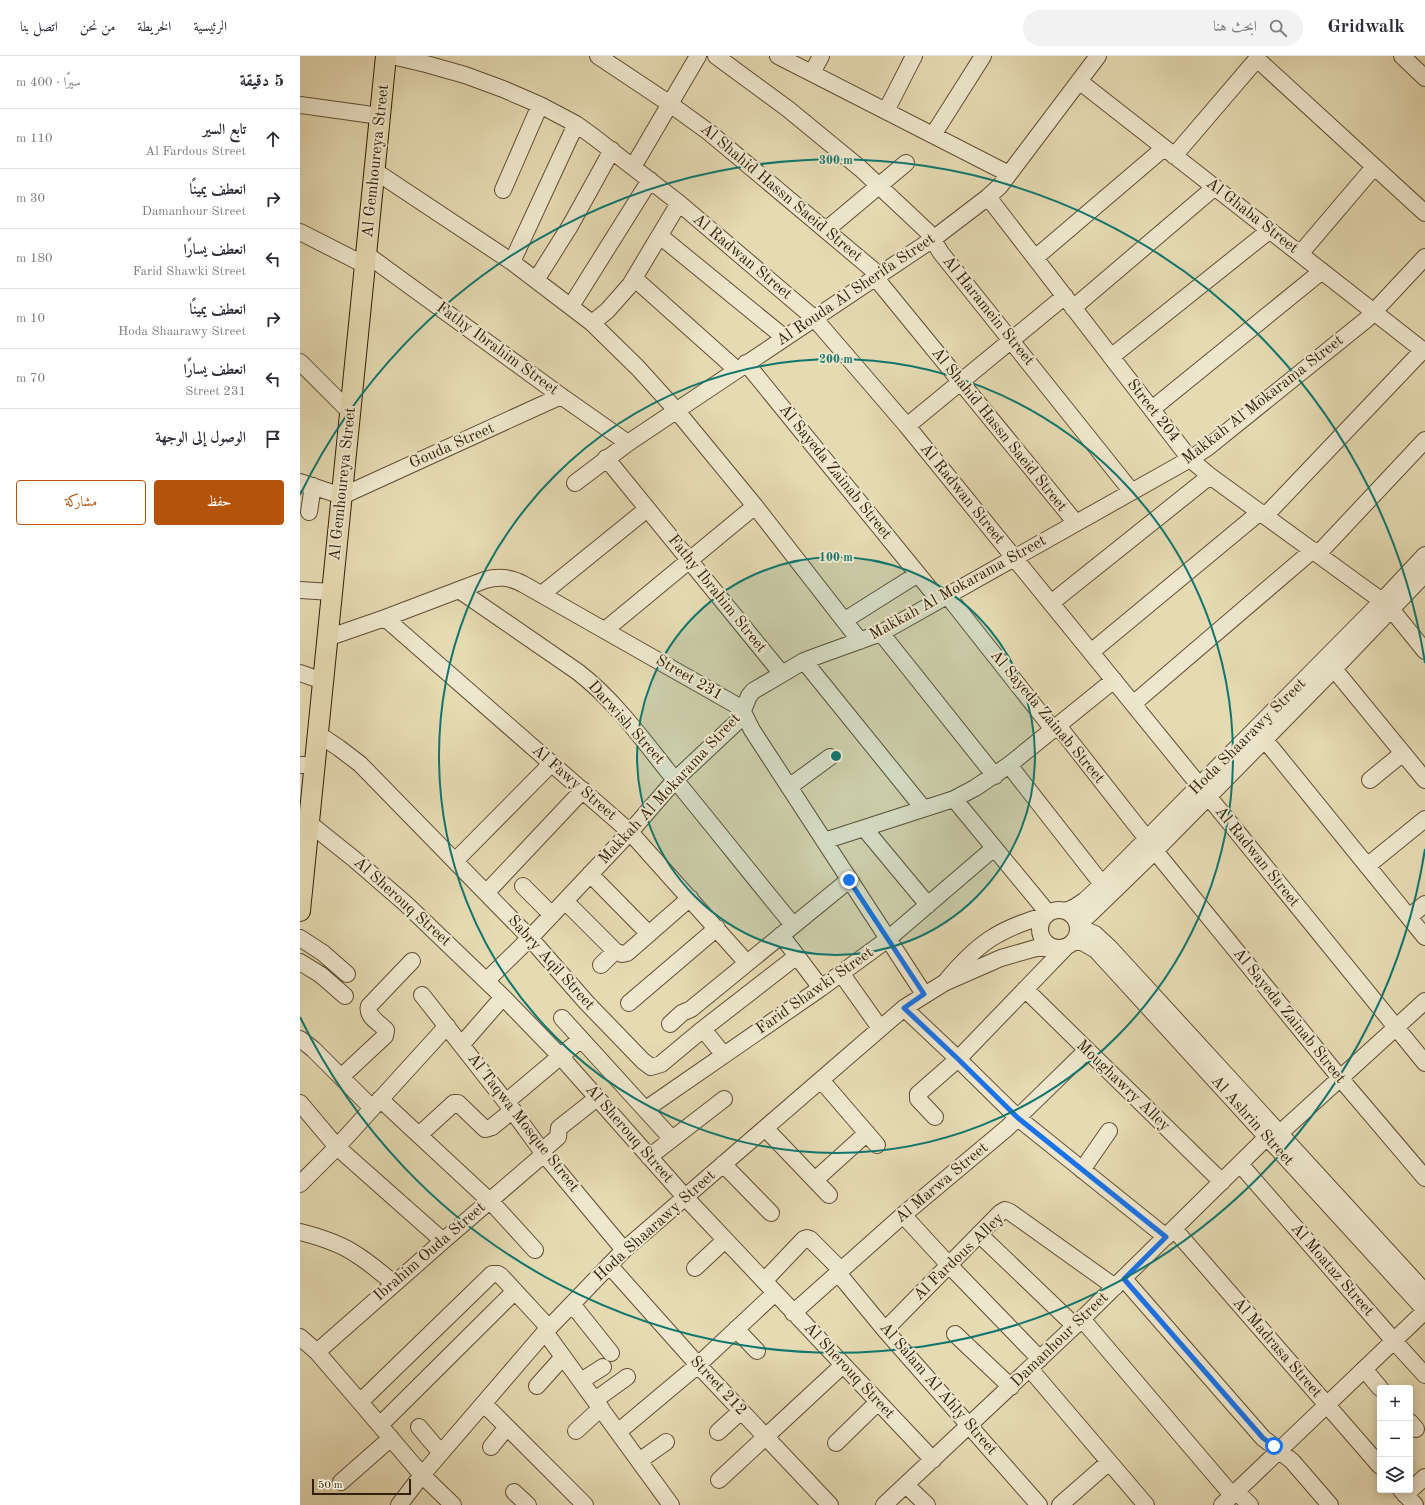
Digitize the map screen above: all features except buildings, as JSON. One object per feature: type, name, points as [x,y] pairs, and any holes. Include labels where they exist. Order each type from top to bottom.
[{"type":"main road","name":"Al Gemhoureya Street","points":[[300,912],[309,823],[307,765],[318,734],[386,56]]},
{"type":"street","name":"Al Radwan Street","points":[[392,56],[465,75],[503,89],[540,105],[576,124],[612,150],[679,203],[814,318],[907,426],[1425,1062]]},
{"type":"street","name":"Al Shahid Hassn Saeid Street","points":[[598,56],[670,104],[710,133],[872,269],[879,282],[1076,523]]},
{"type":"street","points":[[633,167],[698,56]]},
{"type":"street","name":"Al Haramein Street","points":[[716,56],[793,113],[879,186],[928,232],[941,253],[1132,492]]},
{"type":"street","points":[[778,56],[1009,174]]},
{"type":"street","points":[[812,73],[820,56]]},
{"type":"street","points":[[886,111],[914,56]]},
{"type":"street","points":[[933,135],[983,56]]},
{"type":"street","name":"Al Rouda Al Sherifa Street","points":[[575,483],[606,458],[676,410],[933,239],[988,197],[1000,186],[1098,56]]},
{"type":"street","points":[[1402,56],[1425,78]]},
{"type":"street","points":[[1035,258],[1169,152],[1255,58],[1425,213]]},
{"type":"street","name":"Al Ghaba Street","points":[[1079,81],[1424,351]]},
{"type":"street","points":[[300,105],[380,116]]},
{"type":"street","points":[[504,190],[540,105]]},
{"type":"street","points":[[512,262],[576,124]]},
{"type":"street","points":[[536,280],[570,226],[612,150]]},
{"type":"street","points":[[826,230],[906,163]]},
{"type":"street","points":[[1300,254],[1374,167]]},
{"type":"street","points":[[375,171],[512,262],[592,323],[638,368],[676,410],[755,506],[860,641]]},
{"type":"street","points":[[571,306],[650,180]]},
{"type":"street","points":[[907,426],[1011,340],[1069,302],[1215,187]]},
{"type":"street","name":"Street 204","points":[[988,197],[1190,459],[1210,476],[1387,605],[1425,651]]},
{"type":"street","points":[[592,323],[607,311],[634,278],[679,203]]},
{"type":"street","points":[[1111,357],[1270,230]]},
{"type":"street","points":[[300,232],[366,260]]},
{"type":"street","points":[[660,236],[785,338]]},
{"type":"street","name":"Makkah Al Mokarama Street","points":[[487,980],[552,915],[630,832],[675,780],[736,723],[743,712],[745,701],[753,691],[804,661],[881,633],[1190,459],[1207,448],[1374,312],[1425,257]]},
{"type":"street","name":"Fathy Ibrahim Street","points":[[366,260],[628,443]]},
{"type":"street","points":[[1152,409],[1322,271]]},
{"type":"street","name":"Al Sayeda Zainab Street","points":[[634,278],[742,367],[918,574],[943,598],[1048,723],[1063,732],[1151,845],[1340,1078],[1425,1178]]},
{"type":"street","points":[[1091,652],[1263,514],[1424,351]]},
{"type":"street","points":[[300,362],[350,412]]},
{"type":"street","name":"Gouda Street","points":[[342,496],[561,396]]},
{"type":"street","points":[[1133,704],[1315,552],[1425,440]]},
{"type":"street","name":"Fathy Ibrahim Street","points":[[606,458],[782,674]]},
{"type":"street","points":[[1051,603],[1210,476]]},
{"type":"street","points":[[309,512],[306,484],[342,496]]},
{"type":"street","points":[[605,630],[755,506]]},
{"type":"street","points":[[542,594],[647,509]]},
{"type":"street","name":"Hoda Shaarawy Street","points":[[1204,791],[1265,740],[1334,669],[1387,605],[1425,555]]},
{"type":"street","points":[[845,620],[918,574]]},
{"type":"street","name":"Hoda Shaarawy Street","points":[[399,1505],[422,1475],[547,1330],[624,1250],[880,1028],[924,994],[944,983],[1001,958],[1070,938],[1151,845],[1387,605],[1425,574]]},
{"type":"street","name":"Street 231","points":[[327,638],[385,618],[489,578],[500,577],[516,580],[542,594],[736,705],[743,712],[752,730],[924,994]]},
{"type":"street","points":[[300,590],[332,592]]},
{"type":"street","name":"Darwish Street","points":[[459,590],[591,682],[634,730],[793,925]]},
{"type":"street","name":"Al Fawy Street","points":[[385,618],[630,832],[747,963]]},
{"type":"street","points":[[881,633],[995,776]]},
{"type":"street","points":[[804,661],[923,808]]},
{"type":"street","points":[[1334,669],[1425,780]]},
{"type":"street","points":[[300,673],[323,680]]},
{"type":"street","points":[[824,841],[954,798],[975,788],[995,776],[1114,680]]},
{"type":"street","name":"Sabry Aqil Street","points":[[318,734],[360,764],[530,938],[586,1002],[643,1062],[651,1067],[661,1064],[703,1029],[797,956]]},
{"type":"street","points":[[1265,740],[1425,937]]},
{"type":"street","points":[[1370,780],[1403,753]]},
{"type":"street","points":[[789,786],[830,757]]},
{"type":"street","points":[[455,861],[552,763]]},
{"type":"street","points":[[1009,765],[1102,884]]},
{"type":"street","points":[[486,892],[583,790]]},
{"type":"street","points":[[954,798],[1046,914]]},
{"type":"street","points":[[1367,866],[1425,819]]},
{"type":"street","name":"Al Sherouq Street","points":[[309,823],[354,859],[406,904],[504,997],[561,1056],[684,1197],[933,1460]]},
{"type":"street","points":[[864,828],[928,905]]},
{"type":"street","name":"Hoda Shaarawy Street","points":[[1066,911],[1082,903],[1102,884],[1151,845]]},
{"type":"street","name":"Farid Shawki Street","points":[[646,1108],[821,988],[888,939],[994,848]]},
{"type":"street","points":[[590,874],[648,934]]},
{"type":"street","points":[[670,1024],[682,1013],[691,1009],[849,880]]},
{"type":"street","points":[[522,886],[552,915]]},
{"type":"street","points":[[565,901],[615,951],[622,954],[627,953],[690,898]]},
{"type":"street","points":[[1409,917],[1425,904]]},
{"type":"street","points":[[935,1117],[917,1096],[958,1059],[1025,989],[1070,938],[1075,918],[1066,911],[1060,909],[1046,914],[1040,922],[1040,934],[1043,940],[1070,938]]},
{"type":"street","name":"Hoda Shaarawy Street","points":[[944,983],[960,963],[978,947],[1000,932],[1046,914]]},
{"type":"street","points":[[629,1003],[717,928]]},
{"type":"street","points":[[781,935],[821,988]]},
{"type":"street","points":[[300,938],[323,953],[347,974]]},
{"type":"street","name":"Al Ashrin Street","points":[[1070,938],[1082,942],[1096,950],[1425,1292]]},
{"type":"street","points":[[601,965],[615,951]]},
{"type":"street","points":[[300,962],[321,975],[345,996]]},
{"type":"street","points":[[341,1076],[385,1036],[386,1030],[370,1015],[368,1009],[369,1006],[412,962]]},
{"type":"street","points":[[841,973],[880,1028]]},
{"type":"street","name":"Moughawry Alley","points":[[1025,989],[1222,1182]]},
{"type":"street","name":"Al Taqwa Mosque Street","points":[[422,995],[462,1044],[543,1152],[624,1250]]},
{"type":"street","points":[[462,1044],[504,997]]},
{"type":"street","name":"Damanhour Street","points":[[884,1505],[970,1426],[1079,1322],[1240,1164],[1340,1078],[1425,1001]]},
{"type":"street","points":[[904,1008],[1018,1118],[1082,1170],[1170,1233]]},
{"type":"street","points":[[562,1018],[646,1108],[672,1139]]},
{"type":"street","points":[[300,1184],[337,1147],[447,1026]]},
{"type":"street","points":[[703,1029],[723,1054]]},
{"type":"street","points":[[300,1039],[313,1049],[341,1076],[376,1104],[419,1135],[489,1200],[535,1250]]},
{"type":"street","points":[[419,1135],[454,1103],[458,1104],[485,1129],[492,1127],[509,1106],[581,1039]]},
{"type":"street","name":"Al Marwa Street","points":[[793,1312],[903,1215],[1018,1118],[1087,1050]]},
{"type":"street","points":[[814,1180],[872,1139],[821,1080]]},
{"type":"street","name":"Ibrahim Ouda Street","points":[[317,1352],[543,1152],[558,1137],[559,1128],[597,1098]]},
{"type":"street","points":[[649,1157],[724,1099]]},
{"type":"street","points":[[300,1103],[337,1147],[443,1241]]},
{"type":"street","points":[[765,1128],[829,1195]]},
{"type":"street","points":[[1082,1170],[1109,1131]]},
{"type":"street","name":"Al Ashrin Street","points":[[1273,1135],[1425,1311]]},
{"type":"street","points":[[722,1164],[772,1212]]},
{"type":"street","name":"Al Moataz Street","points":[[1240,1164],[1425,1375]]},
{"type":"street","name":"Al Fardous Alley","points":[[885,1330],[1000,1213],[1008,1211],[1119,1283],[1263,1438],[1292,1461],[1330,1505]]},
{"type":"street","points":[[903,1215],[949,1265],[1035,1364],[1109,1462],[1146,1505]]},
{"type":"street","points":[[300,1232],[325,1239],[358,1255],[394,1284]]},
{"type":"street","name":"Al Madrasa Street","points":[[1170,1233],[1377,1463]]},
{"type":"street","points":[[979,1234],[1079,1322],[1230,1497],[1250,1505]]},
{"type":"street","name":"Al Salam Al Ahly Street","points":[[764,1281],[804,1239],[810,1239],[839,1271],[885,1330],[1039,1505]]},
{"type":"street","points":[[695,1268],[725,1240]]},
{"type":"street","name":"Street 212","points":[[609,1265],[698,1365],[830,1505]]},
{"type":"street","points":[[360,1402],[489,1276],[498,1274],[515,1291],[547,1330],[563,1357],[671,1505]]},
{"type":"street","points":[[380,1426],[515,1291]]},
{"type":"street","points":[[618,1432],[698,1365],[775,1293]]},
{"type":"street","points":[[572,1304],[611,1353]]},
{"type":"street","points":[[1230,1497],[1425,1311]]},
{"type":"street","points":[[736,1329],[757,1351]]},
{"type":"street","points":[[955,1334],[1010,1387]]},
{"type":"street","points":[[300,1337],[317,1352],[422,1475],[453,1505]]},
{"type":"street","points":[[537,1386],[563,1357]]},
{"type":"street","points":[[719,1480],[843,1365]]},
{"type":"street","points":[[581,1381],[603,1367]]},
{"type":"street","points":[[1364,1369],[1377,1385]]},
{"type":"street","points":[[576,1431],[598,1404],[627,1377]]},
{"type":"street","points":[[836,1443],[878,1402]]},
{"type":"street","points":[[484,1404],[585,1505]]},
{"type":"street","points":[[718,1432],[741,1411]]},
{"type":"street","points":[[418,1427],[442,1453]]},
{"type":"street","points":[[491,1447],[507,1427]]},
{"type":"street","points":[[341,1482],[391,1438]]},
{"type":"street","points":[[639,1461],[666,1442]]},
{"type":"street","points":[[1060,1505],[1109,1462]]},
{"type":"street","points":[[1407,1497],[1425,1477]]},
{"type":"street","points":[[906,1485],[927,1505]]},
{"type":"route","points":[[849,880],[924,994],[904,1008],[1018,1118],[1166,1237],[1124,1279],[1263,1438],[1274,1446]]}]
